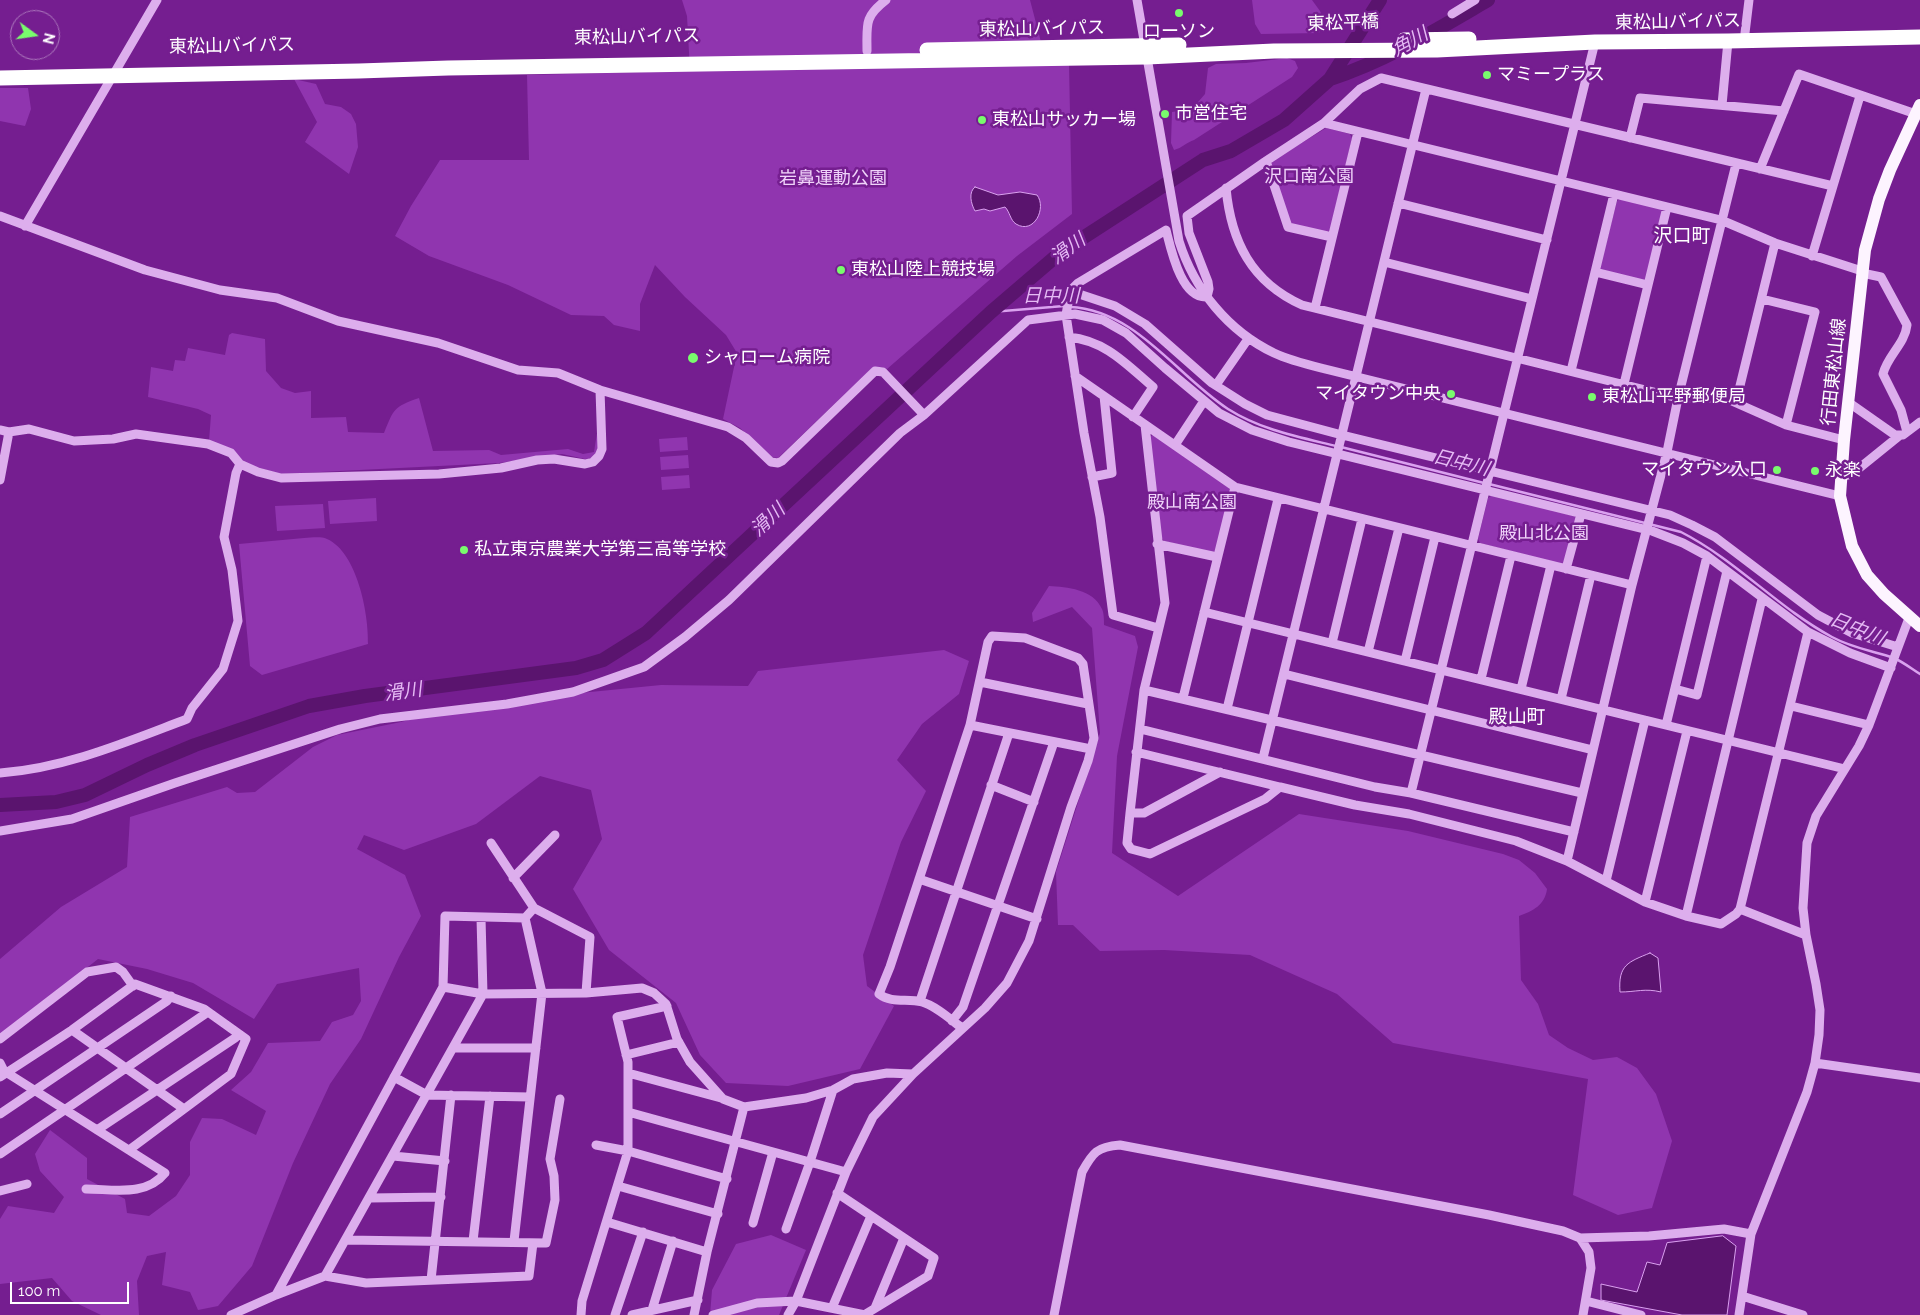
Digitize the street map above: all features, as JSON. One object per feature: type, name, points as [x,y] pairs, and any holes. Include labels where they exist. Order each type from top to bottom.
[{"type":"highway","name":"東松山バイパス","points":[[1440,45],[1920,28]]},
{"type":"highway","name":"東松山バイパス","points":[[1440,45],[1920,37]]},
{"type":"highway","name":"東松平橋","points":[[1274,47],[1440,45]]},
{"type":"highway","name":"東松山バイパス","points":[[0,70],[116,72],[467,67],[1274,47]]},
{"type":"highway","name":"東松山バイパス","points":[[0,78],[116,72],[867,51],[1146,51]]},
{"type":"main road","name":"行田東松山線","points":[[1918,109],[1890,170],[1868,236],[1862,272],[1840,496],[1852,546],[1867,575],[1909,618],[1920,626]]},
{"type":"street","points":[[25,226],[157,0]]},
{"type":"street","points":[[867,51],[869,19],[876,8],[886,0]]},
{"type":"street","points":[[1137,0],[1162,151],[1179,241],[1185,261],[1207,296],[1234,327],[1248,339],[1275,354],[1291,360],[1840,496]]},
{"type":"street","points":[[1452,14],[1475,0]]},
{"type":"street","points":[[1745,33],[1749,0]]},
{"type":"street","points":[[1722,105],[1728,41]]},
{"type":"street","points":[[1411,793],[1595,42]]},
{"type":"street","points":[[1760,169],[1799,74],[1860,96],[1918,109]]},
{"type":"street","points":[[1207,296],[1210,289],[1189,233],[1187,216],[1266,160],[1324,123],[1360,89],[1381,78],[1833,186]]},
{"type":"street","points":[[1263,758],[1426,89]]},
{"type":"street","points":[[1812,256],[1860,96]]},
{"type":"street","points":[[1630,138],[1640,98],[1784,111]]},
{"type":"street","points":[[1324,123],[1721,220],[1775,243],[1881,277],[1907,326],[1906,334],[1886,365],[1883,374],[1902,410],[1903,434]]},
{"type":"street","points":[[1315,308],[1358,132]]},
{"type":"street","points":[[1266,160],[1288,226],[1332,237]]},
{"type":"street","points":[[1567,861],[1632,585],[1736,164]]},
{"type":"street","points":[[1226,188],[1232,227],[1237,242],[1253,268],[1288,299],[1369,322],[1678,398],[1725,398],[1786,426],[1844,440]]},
{"type":"street","points":[[1571,371],[1614,194]]},
{"type":"street","points":[[1398,203],[1547,240]]},
{"type":"street","points":[[1624,384],[1667,207]]},
{"type":"street","points":[[0,216],[145,270],[220,290],[277,298],[338,321],[438,343],[518,370],[558,374],[600,390],[728,426],[742,435],[769,460],[778,463],[871,373],[883,372],[921,412]]},
{"type":"street","points":[[1158,628],[1113,616],[1100,518],[1066,315],[1070,294],[1078,283],[1166,230],[1174,258],[1187,286],[1193,294],[1199,297],[1207,296]]},
{"type":"street","points":[[1736,402],[1775,243]]},
{"type":"street","points":[[1384,262],[1532,298]]},
{"type":"street","points":[[1595,272],[1648,285]]},
{"type":"street","points":[[1070,294],[1115,306],[1145,324],[1216,385],[1245,404],[1267,415],[1490,472],[1670,515],[1715,537],[1818,615],[1852,633],[1898,647]]},
{"type":"street","points":[[1762,299],[1815,312],[1786,426]]},
{"type":"street","points":[[0,831],[72,820],[184,780],[340,729],[380,718],[506,704],[573,692],[644,667],[685,637],[729,600],[921,412],[1028,320],[1075,314],[1102,320],[1126,333],[1219,413],[1252,430],[1288,442],[1646,530],[1677,540],[1707,556],[1808,632],[1850,654],[1891,668]]},
{"type":"street","points":[[1069,337],[1095,342],[1106,348],[1154,387],[1133,417]]},
{"type":"street","points":[[1216,385],[1248,339]]},
{"type":"street","points":[[1075,376],[1235,487],[1632,585]]},
{"type":"street","points":[[0,480],[4,431],[29,429],[74,441],[113,439],[136,434],[208,444],[231,453],[240,464],[258,472],[281,478],[439,474],[501,468],[537,460],[554,459],[589,463],[599,456],[602,449],[600,390]]},
{"type":"street","points":[[1092,477],[1112,473],[1104,396]]},
{"type":"street","points":[[1175,445],[1204,401]]},
{"type":"street","points":[[1848,402],[1895,435],[1903,434]]},
{"type":"street","points":[[1841,477],[1852,474],[1920,422]]},
{"type":"street","points":[[1145,425],[1165,603],[1144,690],[1127,843],[1131,849],[1150,854],[1265,799],[1280,787]]},
{"type":"street","points":[[0,773],[36,769],[83,757],[187,719],[192,708],[223,669],[238,621],[232,570],[224,537],[236,473],[240,464]]},
{"type":"street","points":[[1182,698],[1235,487]]},
{"type":"street","points":[[1226,709],[1278,499]]},
{"type":"street","points":[[1566,569],[1581,514]]},
{"type":"street","points":[[1332,643],[1362,518]]},
{"type":"street","points":[[1368,652],[1398,528]]},
{"type":"street","points":[[1405,661],[1435,537]]},
{"type":"street","points":[[1158,544],[1217,557]]},
{"type":"street","points":[[1481,679],[1511,556]]},
{"type":"street","points":[[1666,725],[1707,556]]},
{"type":"street","points":[[1521,689],[1551,565]]},
{"type":"street","points":[[1675,689],[1697,695],[1726,571]]},
{"type":"street","points":[[1561,699],[1591,575]]},
{"type":"street","points":[[1686,916],[1762,599]]},
{"type":"street","points":[[1204,612],[1845,769]]},
{"type":"street","points":[[1739,1315],[1751,1234],[1807,1092],[1815,1063],[1820,1010],[1806,935],[1804,888],[1808,843],[1816,816],[1869,726],[1909,618]]},
{"type":"street","points":[[1136,752],[1354,805],[1409,814],[1516,841],[1567,861],[1645,902],[1686,916],[1721,924],[1740,909],[1808,632]]},
{"type":"street","points":[[788,1315],[796,1301],[846,1172],[873,1118],[913,1074],[985,1008],[1007,983],[1037,919],[1094,738],[1083,664],[1078,658],[1025,638],[992,636],[988,642],[970,725],[890,967],[879,994],[886,999],[920,1001],[929,1004],[962,1028]]},
{"type":"street","points":[[1284,674],[1592,750]]},
{"type":"street","points":[[980,682],[1088,704]]},
{"type":"street","points":[[1144,690],[1582,794]]},
{"type":"street","points":[[1791,706],[1869,726]]},
{"type":"street","points":[[1606,881],[1645,720]]},
{"type":"street","points":[[970,725],[1091,749]]},
{"type":"street","points":[[1140,729],[1375,787],[1411,793],[1574,832]]},
{"type":"street","points":[[1645,902],[1687,731]]},
{"type":"street","points":[[920,1001],[1008,733]]},
{"type":"street","points":[[952,1021],[963,1007],[1054,742]]},
{"type":"street","points":[[1130,813],[1144,813],[1220,772]]},
{"type":"street","points":[[991,785],[1034,802]]},
{"type":"street","points":[[513,878],[555,835]]},
{"type":"street","points":[[491,843],[534,908],[590,937],[586,993]]},
{"type":"street","points":[[919,879],[1037,919]]},
{"type":"street","points":[[526,918],[534,908]]},
{"type":"street","points":[[1740,909],[1806,935]]},
{"type":"street","points":[[276,1295],[443,987],[446,916],[526,918]]},
{"type":"street","points":[[325,1276],[483,994],[481,918]]},
{"type":"street","points":[[514,1241],[542,993],[526,918]]},
{"type":"street","points":[[0,1039],[87,972],[116,968],[124,972],[133,986]]},
{"type":"street","points":[[4,1075],[72,1030],[135,984],[204,1008],[246,1040],[231,1074],[129,1150]]},
{"type":"street","points":[[443,987],[483,994],[586,993],[642,988],[654,992],[667,1006],[679,1042],[690,1062],[723,1099]]},
{"type":"street","points":[[0,1114],[167,1001],[170,996]]},
{"type":"street","points":[[581,1315],[582,1301],[628,1152],[628,1073],[626,1055],[617,1017],[667,1006]]},
{"type":"street","points":[[0,1154],[208,1012]]},
{"type":"street","points":[[72,1030],[184,1109]]},
{"type":"street","points":[[97,1130],[236,1038],[239,1034]]},
{"type":"street","points":[[626,1055],[679,1042]]},
{"type":"street","points":[[454,1048],[536,1048]]},
{"type":"street","points":[[0,1063],[4,1075],[35,1090],[165,1173],[148,1186],[133,1191],[86,1189]]},
{"type":"street","points":[[1815,1063],[1920,1078]]},
{"type":"street","points":[[628,1073],[723,1099],[744,1107],[806,1098],[833,1090],[853,1079],[887,1073],[913,1074]]},
{"type":"street","points":[[394,1077],[427,1095],[530,1097]]},
{"type":"street","points":[[786,1229],[833,1090]]},
{"type":"street","points":[[431,1280],[451,1095]]},
{"type":"street","points":[[473,1241],[490,1096]]},
{"type":"street","points":[[346,1240],[546,1242],[554,1200],[554,1176],[550,1159],[560,1098]]},
{"type":"street","points":[[694,1315],[707,1252],[744,1107]]},
{"type":"street","points":[[628,1112],[846,1172]]},
{"type":"street","points":[[596,1145],[727,1179]]},
{"type":"street","points":[[1054,1315],[1082,1172],[1091,1156],[1098,1150],[1108,1146],[1120,1145],[1489,1215],[1563,1231],[1580,1238],[1649,1236],[1724,1229],[1751,1234]]},
{"type":"street","points":[[753,1223],[773,1152]]},
{"type":"street","points":[[393,1156],[445,1161]]},
{"type":"street","points":[[0,1191],[27,1184]]},
{"type":"street","points":[[618,1186],[718,1214]]},
{"type":"street","points":[[713,1315],[757,1303],[796,1301],[864,1315],[928,1276],[934,1258],[837,1193]]},
{"type":"street","points":[[370,1198],[441,1197]]},
{"type":"street","points":[[832,1308],[871,1216]]},
{"type":"street","points":[[607,1222],[707,1252]]},
{"type":"street","points":[[615,1315],[643,1232]]},
{"type":"street","points":[[875,1308],[904,1238]]},
{"type":"street","points":[[1580,1238],[1589,1252],[1591,1268],[1583,1315]]},
{"type":"street","points":[[652,1310],[673,1241]]},
{"type":"street","points":[[231,1315],[325,1276],[366,1283],[529,1276],[533,1243]]},
{"type":"street","points":[[1742,1296],[1803,1315]]},
{"type":"street","points":[[632,1315],[698,1300]]},
{"type":"street","points":[[1586,1301],[1641,1315]]},
{"type":"green space","name":"岩鼻運動公園","points":[[682,0],[1030,0],[1047,65],[1069,64],[1072,214],[1017,256],[887,369],[882,367],[872,368],[778,458],[772,457],[740,428],[723,419],[737,353],[726,335],[685,297],[655,265],[640,304],[640,331],[614,325],[604,316],[571,315],[508,285],[429,256],[395,236],[411,206],[440,160],[529,160],[527,75],[690,71],[687,16]]},
{"type":"green space","points":[[1252,0],[1312,0],[1324,21],[1319,33],[1261,34],[1255,24]]},
{"type":"green space","points":[[1287,58],[1295,61],[1298,68],[1292,77],[1194,140],[1174,150],[1171,143],[1172,112],[1192,109],[1205,94],[1208,68],[1216,64],[1246,63]]},
{"type":"green space","points":[[294,79],[316,84],[325,104],[341,107],[351,114],[356,124],[358,147],[349,174],[305,142],[317,122]]},
{"type":"green space","points":[[0,88],[28,88],[31,109],[25,126],[0,121]]},
{"type":"green space","name":"沢口南公園","points":[[1326,128],[1350,134],[1352,138],[1330,231],[1326,233],[1293,226],[1289,223],[1270,166],[1272,161]]},
{"type":"green space","points":[[1620,199],[1661,208],[1662,212],[1645,282],[1599,271],[1617,201]]},
{"type":"green space","points":[[232,333],[265,339],[266,371],[281,388],[295,393],[311,391],[311,418],[346,417],[348,432],[384,433],[390,419],[399,407],[419,398],[433,451],[489,450],[501,455],[568,449],[583,454],[594,452],[597,433],[600,434],[600,445],[593,458],[585,459],[562,454],[499,463],[280,474],[246,464],[209,441],[211,415],[198,409],[148,397],[151,367],[173,371],[175,360],[185,361],[188,348],[225,355],[229,335]]},
{"type":"green space","name":"殿山南公園","points":[[1154,434],[1227,485],[1231,491],[1217,550],[1213,553],[1164,541],[1161,537],[1150,437]]},
{"type":"green space","points":[[687,437],[688,450],[660,452],[659,439]]},
{"type":"green space","points":[[688,455],[689,468],[661,470],[660,457]]},
{"type":"green space","points":[[689,475],[690,488],[662,490],[661,477]]},
{"type":"green space","name":"殿山北公園","points":[[1492,495],[1578,517],[1565,565],[1480,543],[1478,539],[1488,498]]},
{"type":"green space","points":[[376,498],[377,521],[330,524],[328,501]]},
{"type":"green space","points":[[323,504],[325,528],[277,531],[275,506]]},
{"type":"green space","points":[[318,537],[327,539],[337,546],[346,557],[359,585],[366,617],[368,644],[262,675],[250,666],[239,544]]},
{"type":"green space","points":[[1049,586],[1071,588],[1086,593],[1098,602],[1102,609],[1104,625],[1135,636],[1138,647],[1117,756],[1112,853],[1178,896],[1299,814],[1408,831],[1503,854],[1519,860],[1535,873],[1547,889],[1544,899],[1538,907],[1519,916],[1521,980],[1538,1004],[1549,1035],[1568,1048],[1593,1060],[1617,1057],[1637,1068],[1656,1094],[1672,1141],[1652,1208],[1618,1215],[1573,1195],[1588,1079],[1393,1043],[1337,994],[1250,955],[1164,950],[1100,951],[1073,925],[1058,925],[1056,872],[1100,733],[1092,628],[1072,607],[1033,622],[1032,613]]},
{"type":"green space","points":[[944,650],[969,661],[959,694],[922,724],[897,760],[926,791],[901,842],[863,955],[867,986],[894,1006],[860,1069],[788,1086],[726,1083],[700,1055],[676,1003],[609,950],[573,889],[602,839],[591,790],[540,776],[476,824],[404,850],[364,835],[357,849],[405,875],[421,916],[399,957],[361,1039],[330,1084],[293,1163],[252,1266],[218,1306],[198,1310],[190,1292],[162,1285],[166,1252],[147,1256],[137,1281],[139,1315],[101,1315],[72,1301],[52,1278],[0,1284],[0,1219],[8,1206],[54,1213],[64,1197],[40,1171],[35,1154],[50,1130],[87,1158],[87,1179],[125,1199],[127,1213],[149,1216],[176,1196],[190,1175],[190,1142],[202,1118],[222,1119],[256,1135],[266,1111],[231,1090],[251,1072],[268,1043],[320,1041],[332,1022],[353,1015],[361,1001],[359,968],[277,984],[254,1019],[193,983],[147,969],[98,959],[0,1037],[0,959],[61,907],[127,867],[130,817],[227,787],[237,793],[255,792],[313,747],[337,735],[401,722],[469,704],[661,685],[748,686],[758,671]]},
{"type":"green space","points":[[771,1235],[806,1250],[779,1315],[710,1315],[712,1290],[736,1244]]},
{"type":"shaded area","points":[[975,187],[998,195],[1020,192],[1037,195],[1040,200],[1040,207],[1037,218],[1028,226],[1022,226],[1014,222],[1005,207],[990,211],[984,209],[975,211],[971,202],[971,192]]},
{"type":"shaded area","points":[[1650,953],[1658,958],[1661,992],[1645,990],[1620,992],[1621,976],[1626,966],[1630,962]]},
{"type":"shaded area","points":[[1723,1236],[1736,1246],[1727,1315],[1682,1315],[1601,1300],[1601,1284],[1637,1292],[1647,1262],[1660,1265],[1667,1243]]},
{"type":"waterway","name":"滑川","points":[[0,805],[56,802],[85,795],[147,765],[195,745],[309,706],[365,696],[576,668],[603,660],[646,633],[991,312],[1061,252],[1203,160],[1231,151],[1284,120],[1330,79],[1380,0]]},
{"type":"waterway","name":"角川","points":[[1330,79],[1391,54],[1488,0]]},
{"type":"waterway","name":"日中川","points":[[991,312],[1064,306]]},
{"type":"waterway","name":"日中川","points":[[1070,307],[1094,311],[1115,319],[1154,346],[1209,395],[1241,416],[1267,428],[1336,446]]},
{"type":"waterway","name":"日中川","points":[[1341,447],[1484,483]]},
{"type":"waterway","name":"日中川","points":[[1489,484],[1681,532],[1720,556],[1793,612],[1832,637],[1847,644],[1894,658],[1920,674]]},
{"type":"place","name":"ローソン","points":[[1179,13]]},
{"type":"place","name":"マミープラス","points":[[1487,75]]},
{"type":"place","name":"市営住宅","points":[[1165,114]]},
{"type":"place","name":"東松山サッカー場","points":[[982,120]]},
{"type":"place","name":"東松山陸上競技場","points":[[841,270]]},
{"type":"place","name":"シャローム病院","points":[[693,358]]},
{"type":"place","name":"マイタウン中央","points":[[1451,394]]},
{"type":"place","name":"東松山平野郵便局","points":[[1592,397]]},
{"type":"place","name":"マイタウン入口","points":[[1777,470]]},
{"type":"place","name":"永楽","points":[[1815,471]]},
{"type":"place","name":"私立東京農業大学第三高等学校","points":[[464,550]]},
{"type":"district","name":"沢口町","points":[[1682,236]]},
{"type":"district","name":"殿山町","points":[[1517,717]]}]
